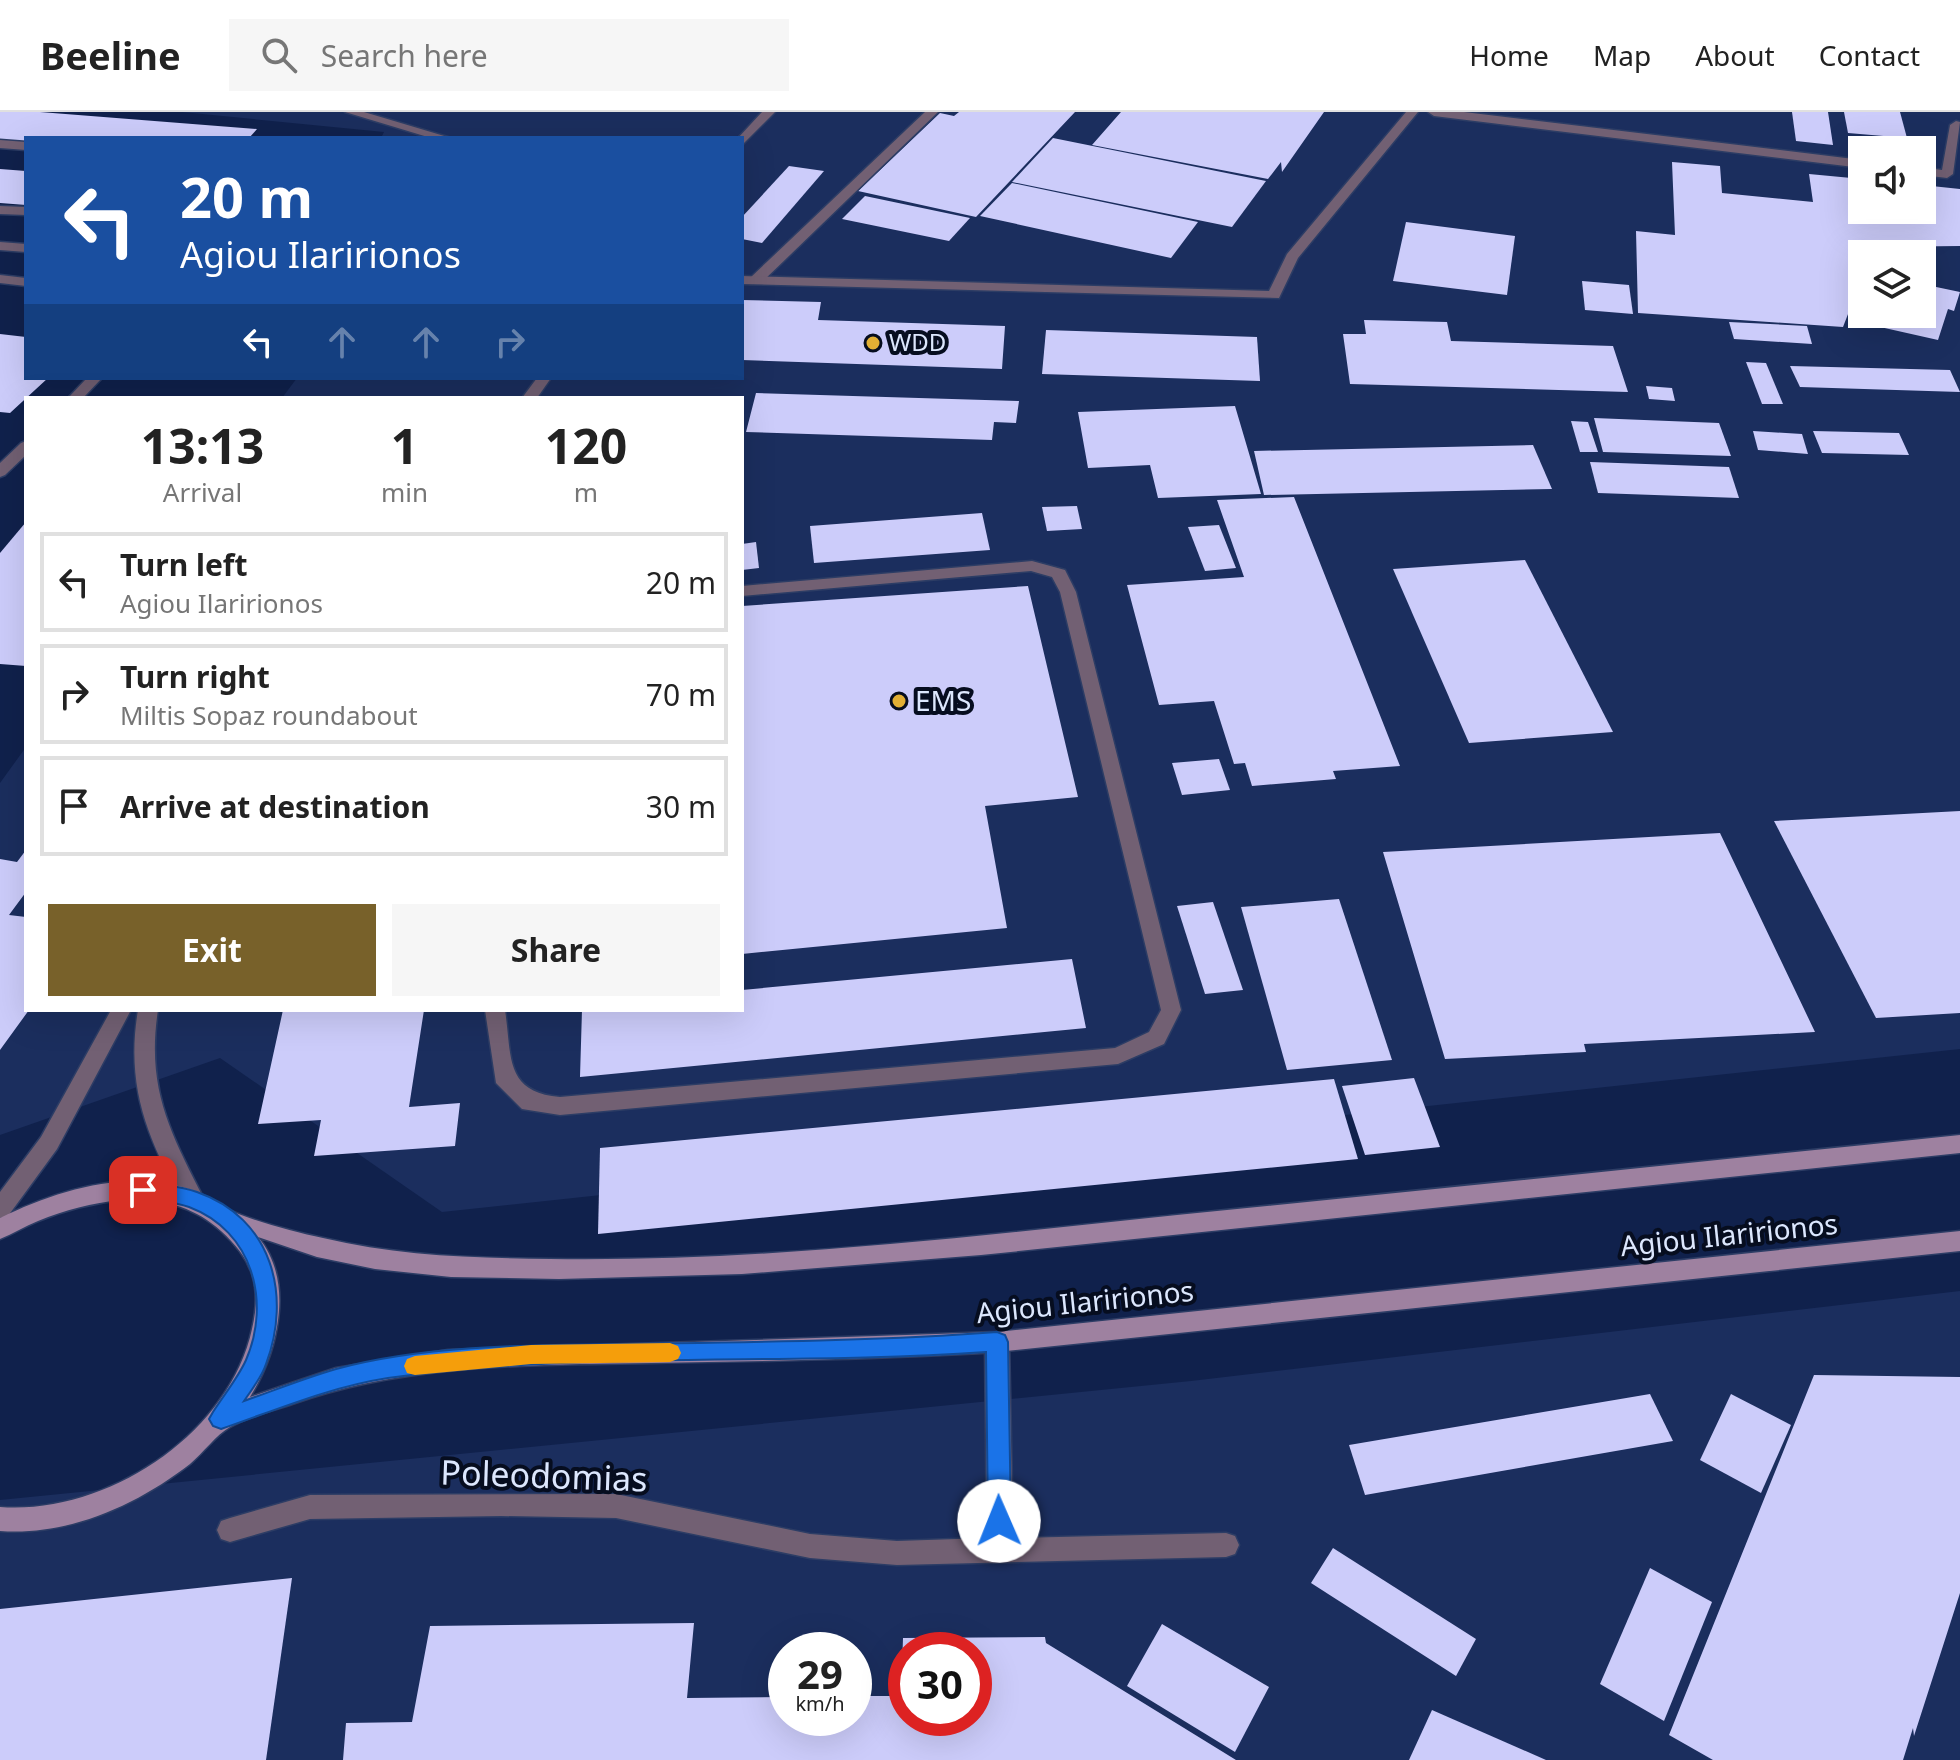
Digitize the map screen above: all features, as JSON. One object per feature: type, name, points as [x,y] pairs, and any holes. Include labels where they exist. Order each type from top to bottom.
[{"type":"main road","points":[[0,1229],[27,1213],[85,1195],[143,1190],[193,1199],[227,1218],[317,1247],[375,1259],[451,1267],[559,1269],[742,1264],[981,1245],[1960,1144]]},
{"type":"main road","points":[[0,1519],[66,1514],[125,1493],[178,1460],[221,1419],[256,1363],[269,1306],[259,1256],[227,1218]]},
{"type":"main road","name":"Agiou Ilaririonos","points":[[221,1419],[337,1379],[387,1369],[452,1362],[531,1355],[893,1349],[997,1342],[1960,1241]]},
{"type":"street","points":[[351,112],[438,136]]},
{"type":"street","points":[[744,139],[769,112]]},
{"type":"street","points":[[748,281],[932,112]]},
{"type":"street","points":[[748,281],[1274,295],[1292,257],[1412,112]]},
{"type":"street","points":[[1434,112],[1848,162]]},
{"type":"street","points":[[1936,173],[1947,174],[1956,125]]},
{"type":"street","points":[[0,144],[24,146]]},
{"type":"street","points":[[0,210],[24,211]]},
{"type":"street","points":[[0,246],[24,248]]},
{"type":"street","points":[[0,279],[24,282]]},
{"type":"street","points":[[77,396],[93,380]]},
{"type":"street","points":[[1,471],[24,448]]},
{"type":"street","points":[[495,1012],[504,1077],[530,1103],[560,1106],[1118,1056],[1157,1038],[1171,1010],[1068,592],[1059,574],[1032,566],[744,591]]},
{"type":"street","points":[[0,1209],[49,1143],[120,1012]]},
{"type":"street","points":[[148,1012],[142,1063],[146,1098],[158,1132],[193,1199]]},
{"type":"street","points":[[997,1342],[1000,1551]]},
{"type":"street","name":"Poleodomias","points":[[230,1530],[310,1507],[501,1504],[616,1506],[810,1546],[897,1553],[1226,1545]]},
{"type":"shaded area","points":[[182,112],[1960,112],[1960,1049],[442,1212],[220,1058],[0,1135],[0,783],[24,750],[24,1012],[744,1012],[744,396],[284,396],[296,380],[744,380],[744,136],[382,136],[384,132]]},
{"type":"shaded area","points":[[1960,1291],[1960,1760],[0,1760],[0,1500],[1191,1381]]},
{"type":"building","points":[[0,112],[40,112],[257,129],[251,136],[24,136],[24,143],[0,141]]},
{"type":"building","points":[[959,112],[1075,112],[976,217],[858,191],[940,113],[954,116]]},
{"type":"building","points":[[1121,112],[1324,112],[1282,172],[1281,162],[1268,179],[1092,145]]},
{"type":"building","points":[[1792,112],[1828,112],[1833,145],[1796,141]]},
{"type":"building","points":[[1844,112],[1900,112],[1906,136],[1883,136],[1848,133]]},
{"type":"building","points":[[1053,138],[1266,181],[1232,227],[1012,182]]},
{"type":"building","points":[[1672,162],[1720,166],[1722,193],[1813,202],[1809,174],[1848,178],[1848,224],[1936,224],[1936,186],[1960,189],[1960,246],[1936,246],[1936,240],[1848,240],[1848,314],[1843,327],[1638,313],[1636,231],[1675,235]]},
{"type":"building","points":[[789,166],[824,171],[762,243],[744,239],[744,215]]},
{"type":"building","points":[[0,169],[24,171],[24,205],[0,203]]},
{"type":"building","points":[[1012,183],[1198,222],[1171,258],[980,216]]},
{"type":"building","points":[[865,196],[970,218],[949,241],[842,219]]},
{"type":"building","points":[[1406,222],[1515,236],[1507,295],[1393,281]]},
{"type":"building","points":[[1582,281],[1629,285],[1633,314],[1585,310]]},
{"type":"building","points":[[1936,287],[1960,292],[1954,311],[1948,309],[1938,340],[1885,328],[1936,328]]},
{"type":"building","name":"WDD","points":[[744,300],[821,302],[818,320],[1005,326],[1002,369],[744,360]]},
{"type":"building","points":[[1364,320],[1447,322],[1451,341],[1613,346],[1628,392],[1350,384],[1343,334],[1366,334]]},
{"type":"building","points":[[1729,322],[1807,326],[1812,344],[1734,339]]},
{"type":"building","points":[[1046,330],[1257,337],[1260,381],[1042,374]]},
{"type":"building","points":[[0,334],[24,337],[24,380],[46,380],[28,396],[24,396],[24,400],[10,413],[0,412]]},
{"type":"building","points":[[1746,362],[1766,363],[1783,404],[1762,404]]},
{"type":"building","points":[[1790,366],[1950,370],[1960,392],[1800,387]]},
{"type":"building","points":[[1646,386],[1672,388],[1675,401],[1649,399]]},
{"type":"building","points":[[756,393],[1019,401],[1016,423],[994,422],[992,440],[746,432]]},
{"type":"building","points":[[1235,406],[1261,494],[1158,498],[1150,465],[1088,468],[1078,412]]},
{"type":"building","points":[[1594,418],[1719,423],[1731,456],[1603,452]]},
{"type":"building","points":[[1571,421],[1588,422],[1598,452],[1580,452]]},
{"type":"building","points":[[1753,431],[1802,434],[1808,454],[1758,450]]},
{"type":"building","points":[[1813,431],[1899,433],[1909,455],[1822,453]]},
{"type":"building","points":[[1533,445],[1552,489],[1264,495],[1254,451]]},
{"type":"building","points":[[1590,462],[1729,467],[1739,498],[1598,493]]},
{"type":"building","points":[[1294,497],[1400,766],[1333,771],[1336,779],[1252,786],[1245,763],[1234,764],[1214,701],[1159,705],[1127,585],[1244,577],[1217,500]]},
{"type":"building","points":[[1077,506],[1082,529],[1047,531],[1042,507]]},
{"type":"building","points":[[982,513],[990,550],[814,563],[810,526]]},
{"type":"building","points":[[24,524],[24,666],[0,664],[0,553]]},
{"type":"building","points":[[1219,525],[1236,568],[1205,571],[1188,527]]},
{"type":"building","points":[[756,542],[759,568],[744,570],[744,544]]},
{"type":"building","points":[[1525,560],[1613,732],[1469,743],[1393,569]]},
{"type":"building","name":"EMS","points":[[1028,586],[1078,797],[985,806],[1007,928],[744,954],[744,606]]},
{"type":"building","points":[[1219,759],[1230,790],[1182,795],[1172,763]]},
{"type":"building","points":[[1960,811],[1960,1013],[1876,1018],[1774,821]]},
{"type":"building","points":[[1720,833],[1815,1032],[1584,1044],[1586,1052],[1445,1059],[1383,852]]},
{"type":"building","points":[[24,853],[24,895],[9,915],[24,917],[24,1012],[28,1012],[0,1050],[0,859],[17,862]]},
{"type":"building","points":[[1339,899],[1392,1060],[1287,1070],[1241,907]]},
{"type":"building","points":[[1213,902],[1243,990],[1205,994],[1177,906]]},
{"type":"building","points":[[1072,959],[1086,1028],[580,1077],[582,1012],[744,1012],[744,990]]},
{"type":"building","points":[[283,1012],[424,1012],[409,1107],[460,1103],[455,1146],[314,1156],[321,1120],[258,1124]]},
{"type":"building","points":[[1414,1078],[1440,1147],[1365,1155],[1342,1086]]},
{"type":"building","points":[[1334,1079],[1358,1159],[598,1234],[600,1148]]},
{"type":"building","points":[[1814,1375],[1960,1377],[1960,1593],[1914,1736],[1913,1728],[1903,1760],[1713,1760],[1669,1735]]},
{"type":"building","points":[[1650,1394],[1673,1441],[1365,1495],[1349,1445]]},
{"type":"building","points":[[1731,1394],[1791,1425],[1761,1493],[1700,1460]]},
{"type":"building","points":[[1333,1548],[1476,1639],[1456,1676],[1311,1583]]},
{"type":"building","points":[[1650,1568],[1712,1602],[1664,1721],[1600,1684]]},
{"type":"building","points":[[292,1578],[266,1760],[0,1760],[0,1609]]},
{"type":"building","points":[[694,1623],[687,1698],[768,1697],[768,1736],[872,1736],[872,1696],[888,1696],[888,1736],[992,1736],[992,1637],[1045,1637],[1046,1643],[1236,1760],[343,1760],[346,1723],[412,1722],[430,1626]]},
{"type":"building","points":[[1162,1624],[1269,1687],[1235,1752],[1127,1686]]},
{"type":"building","points":[[1432,1710],[1546,1760],[1409,1760]]},
{"type":"slow traffic","points":[[415,1366],[531,1355],[670,1353]]},
{"type":"place","name":"WDD","points":[[873,343]]},
{"type":"place","name":"EMS","points":[[899,701]]},
{"type":"route","points":[[143,1190],[193,1199],[227,1218],[259,1256],[269,1306],[256,1363],[221,1419],[286,1394],[337,1379],[387,1369],[452,1362],[531,1355],[893,1349],[997,1342],[999,1521]]}]
